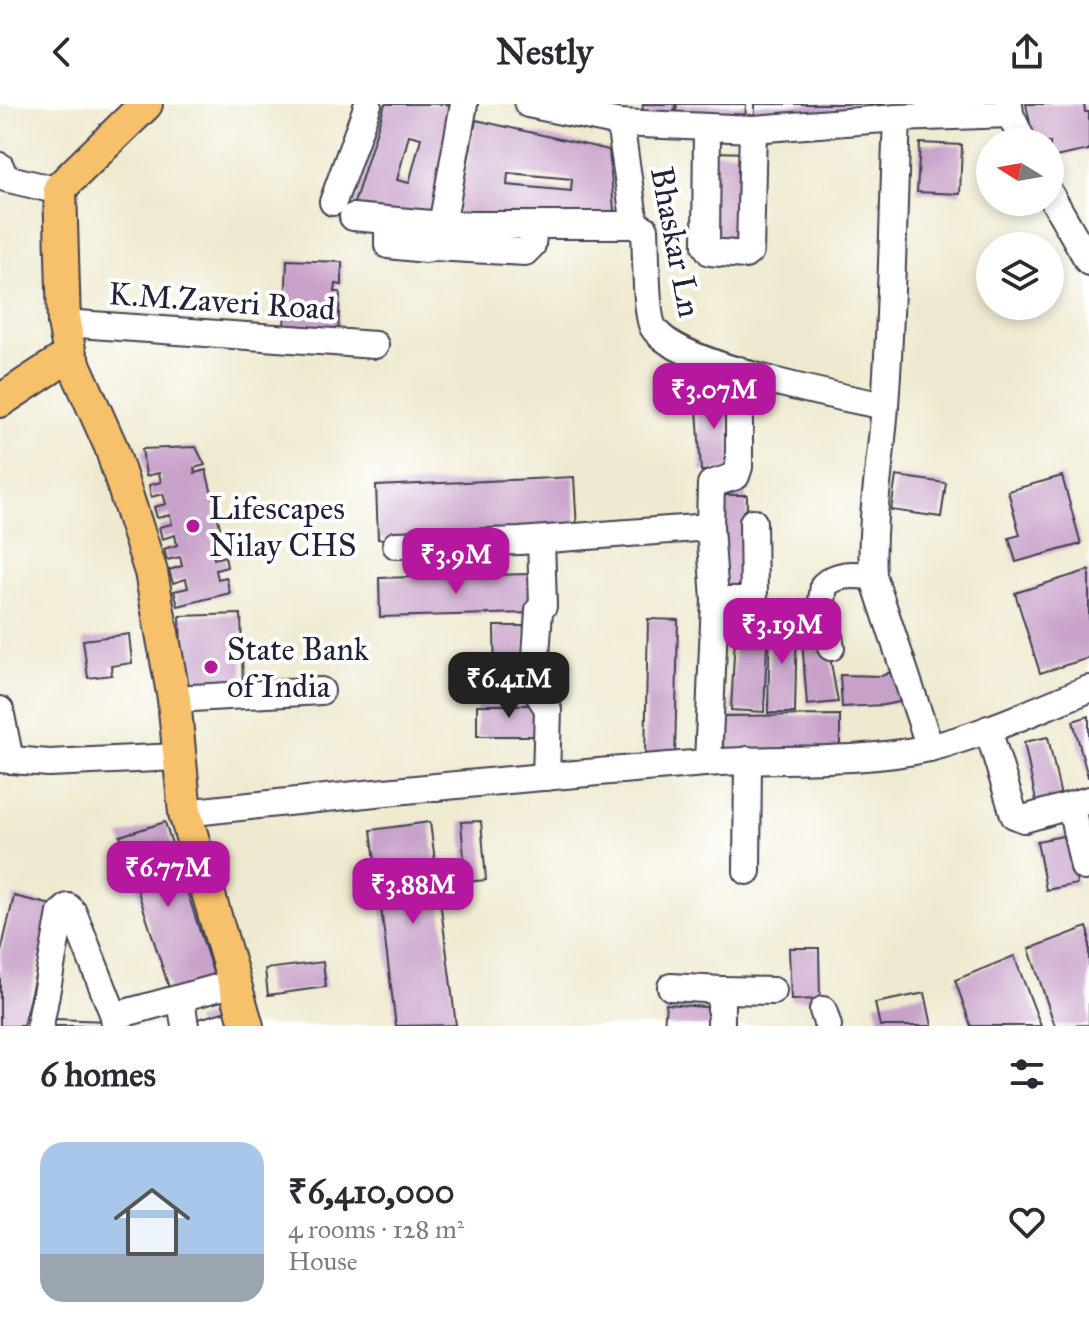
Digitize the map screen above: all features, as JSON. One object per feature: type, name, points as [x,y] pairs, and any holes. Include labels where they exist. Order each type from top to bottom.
[{"type":"main road","points":[[146,104],[60,188],[64,323],[70,355],[111,447],[151,572],[174,699],[185,813],[247,1026]]},
{"type":"main road","points":[[0,401],[70,355]]},
{"type":"street","points":[[368,104],[343,210],[388,221],[442,225],[635,225]]},
{"type":"street","points":[[442,225],[464,104]]},
{"type":"street","points":[[528,104],[707,137],[753,138],[897,118],[1009,109],[1017,128]]},
{"type":"street","points":[[897,118],[885,406],[874,501],[873,576],[930,748]]},
{"type":"street","name":"Bhaskar Ln","points":[[620,123],[635,225],[645,229],[648,306],[652,327],[662,337],[685,350],[719,366],[739,370]]},
{"type":"street","points":[[707,137],[706,246],[710,252],[745,255],[750,251],[753,138]]},
{"type":"street","points":[[0,166],[5,178],[60,188]]},
{"type":"street","points":[[1063,216],[1089,262]]},
{"type":"street","points":[[388,221],[388,245],[525,252],[532,245],[534,225]]},
{"type":"street","name":"K.M.Zaveri Road","points":[[64,323],[375,345]]},
{"type":"street","points":[[708,762],[715,600],[710,527],[711,484],[736,476],[739,467],[739,370],[830,395],[885,406]]},
{"type":"street","points":[[715,600],[754,600],[753,522]]},
{"type":"street","points":[[396,545],[541,540],[710,527]]},
{"type":"street","points":[[541,540],[543,606],[539,610],[534,687],[548,709],[546,777]]},
{"type":"street","points":[[831,647],[822,601],[824,585],[833,577],[845,574],[873,576]]},
{"type":"street","points":[[185,813],[708,762],[868,757],[930,748],[1089,689]]},
{"type":"street","points":[[174,699],[321,691]]},
{"type":"street","points":[[0,710],[5,760],[49,763],[178,757]]},
{"type":"street","points":[[988,729],[1014,815],[1024,819],[1080,804],[1084,867]]},
{"type":"street","points":[[747,871],[748,760]]},
{"type":"street","points":[[40,1026],[61,913],[65,907],[72,908],[114,1021],[235,983]]},
{"type":"street","points":[[671,987],[773,991]]},
{"type":"street","points":[[721,990],[721,1026]]},
{"type":"street","points":[[181,1000],[185,1026]]},
{"type":"building","points":[[385,104],[446,104],[458,108],[429,221],[351,213]],"holes":[[[409,135],[421,138],[409,183],[397,180]]]},
{"type":"building","points":[[643,104],[675,104],[674,117],[642,114]]},
{"type":"building","points":[[677,104],[746,104],[745,120],[676,113]]},
{"type":"building","points":[[755,104],[884,104],[884,106],[755,127]]},
{"type":"building","points":[[1026,104],[1084,104],[1085,112],[1089,112],[1089,150],[1064,155],[1064,128],[1031,128]]},
{"type":"building","points":[[476,120],[609,150],[615,223],[456,219]],"holes":[[[508,173],[572,179],[571,191],[507,185]]]},
{"type":"building","points":[[920,143],[962,145],[960,194],[917,192]]},
{"type":"building","points":[[714,152],[747,153],[744,248],[710,247]]},
{"type":"building","points":[[287,260],[342,262],[342,285],[336,284],[335,292],[340,292],[338,336],[284,330]]},
{"type":"building","points":[[727,390],[732,469],[701,471],[696,393]]},
{"type":"building","name":"Lifescapes Nilay CHS","points":[[196,447],[205,465],[194,468],[195,473],[206,470],[221,531],[222,547],[212,550],[214,559],[225,556],[227,567],[216,570],[218,579],[226,577],[230,593],[178,606],[174,591],[188,588],[186,579],[173,583],[169,570],[182,566],[180,557],[167,560],[164,549],[177,545],[175,535],[162,539],[159,527],[172,524],[170,515],[157,518],[154,507],[166,504],[163,494],[151,497],[149,485],[161,482],[159,473],[146,476],[142,449]]},
{"type":"building","points":[[896,476],[946,483],[941,517],[891,510]]},
{"type":"building","points":[[1062,476],[1081,544],[1016,562],[1009,538],[1020,535],[1008,491]]},
{"type":"building","points":[[574,477],[577,530],[378,539],[376,486]]},
{"type":"building","points":[[722,495],[747,495],[746,594],[721,594]]},
{"type":"building","points":[[1089,570],[1089,658],[1040,673],[1015,593]]},
{"type":"building","points":[[531,574],[532,613],[380,617],[379,578]]},
{"type":"building","points":[[799,601],[820,601],[838,702],[807,705]]},
{"type":"building","points":[[241,614],[243,689],[182,691],[180,616]]},
{"type":"building","points":[[736,618],[768,620],[764,712],[731,710]]},
{"type":"building","points":[[770,618],[797,619],[795,713],[768,713]]},
{"type":"building","points":[[648,619],[678,620],[675,757],[645,756]]},
{"type":"building","points":[[494,626],[525,626],[527,690],[495,691]]},
{"type":"building","points":[[129,634],[132,663],[111,666],[112,675],[88,678],[83,640]]},
{"type":"building","points":[[899,668],[909,700],[842,707],[840,675],[882,676]]},
{"type":"building","points":[[477,705],[541,705],[541,736],[477,736]]},
{"type":"building","points":[[840,715],[840,751],[723,752],[723,716]]},
{"type":"building","points":[[1089,716],[1089,777],[1088,777],[1073,721]]},
{"type":"building","points":[[1048,737],[1062,801],[1037,806],[1024,742]]},
{"type":"building","points":[[481,821],[486,880],[466,882],[461,822]]},
{"type":"building","points":[[165,822],[216,982],[172,997],[120,836]]},
{"type":"building","points":[[430,822],[456,1025],[396,1026],[371,830]]},
{"type":"building","points":[[1068,835],[1077,884],[1046,890],[1037,841]]},
{"type":"building","points":[[14,896],[52,905],[23,1026],[0,1026],[0,956]]},
{"type":"building","points":[[1087,927],[1089,1025],[1055,1026],[1029,949]]},
{"type":"building","points":[[789,948],[819,948],[820,999],[791,1000]]},
{"type":"building","points":[[1014,956],[1041,1026],[971,1026],[955,980]]},
{"type":"building","points":[[323,962],[326,987],[268,995],[265,969]]},
{"type":"building","points":[[925,993],[932,1026],[880,1026],[875,1003]]},
{"type":"building","points":[[666,1004],[717,1008],[715,1026],[664,1026]]},
{"type":"building","points":[[230,1010],[234,1026],[197,1026],[195,1020]]},
{"type":"building","points":[[55,1019],[107,1021],[108,1026],[54,1026]]},
{"type":"place","name":"Lifescapes Nilay CHS","points":[[193,526]]},
{"type":"place","name":"State Bank of India","points":[[211,667]]}]
